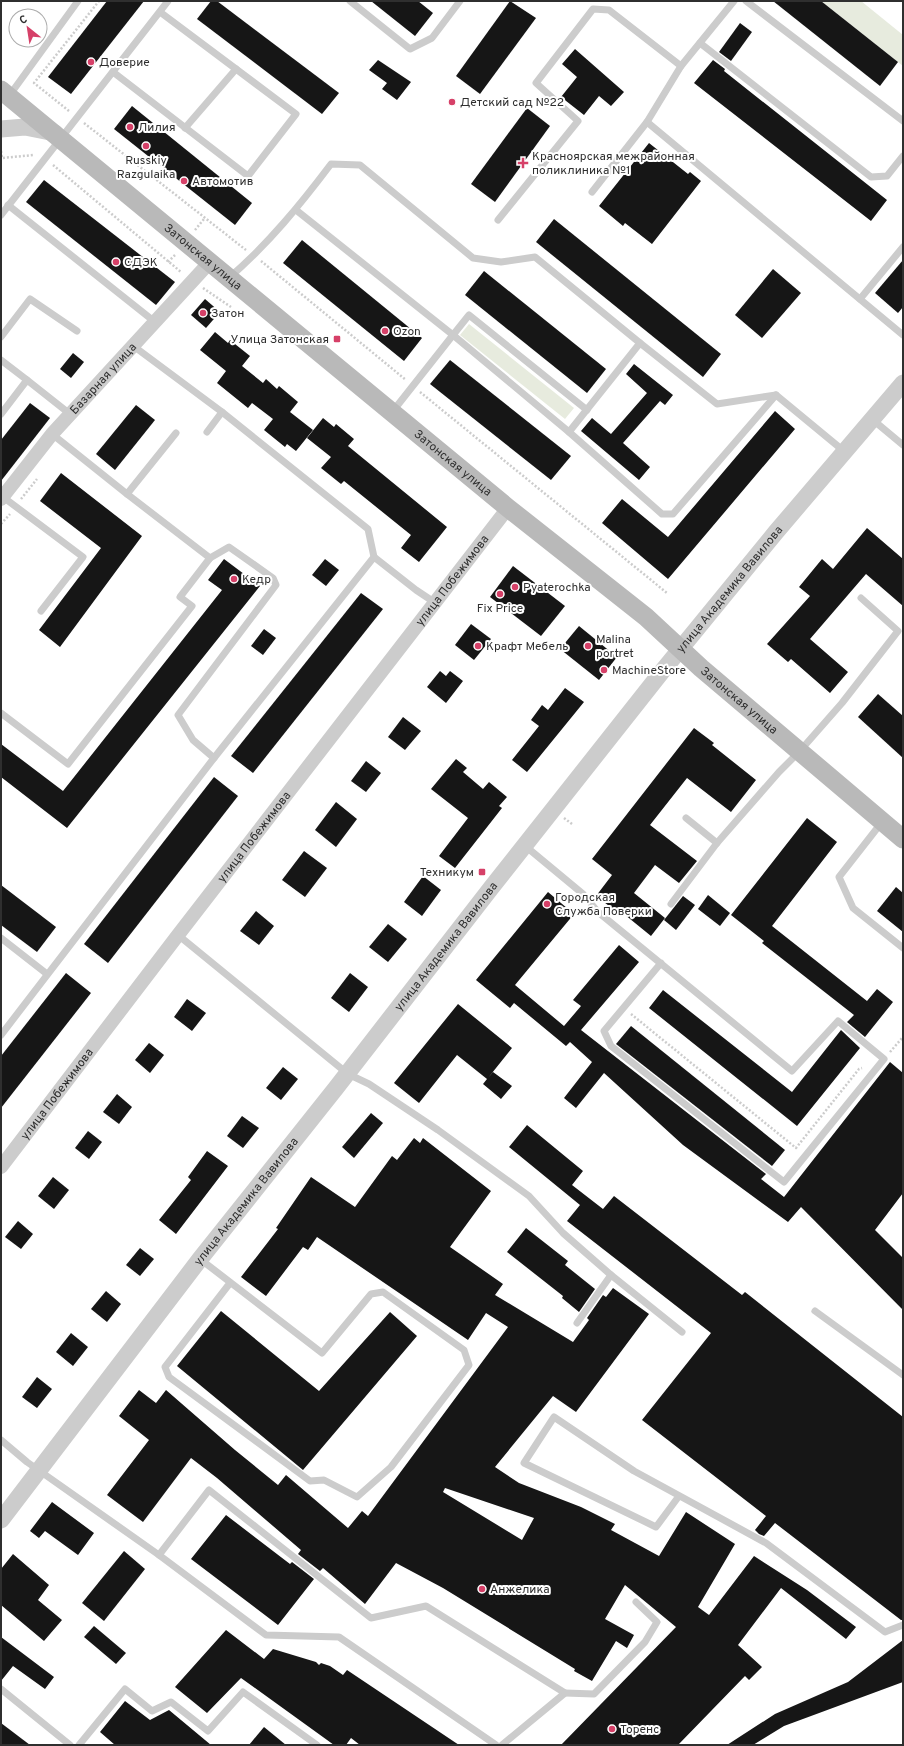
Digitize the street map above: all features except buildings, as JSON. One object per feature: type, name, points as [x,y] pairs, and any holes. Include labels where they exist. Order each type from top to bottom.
[{"type":"main road","name":"Затонская улица","points":[[5,93],[209,263],[393,411],[508,508],[646,617],[800,752],[903,839]]},
{"type":"street","points":[[1,129],[25,127],[58,136]]},
{"type":"street","name":"Базарная улица","points":[[2,498],[52,434],[132,345],[209,263]]},
{"type":"street","name":"улица Академика Вавилова","points":[[1,1520],[200,1259],[348,1074],[524,845],[680,648],[776,532],[903,383]]},
{"type":"street","name":"улица Побежимова","points":[[1,1167],[434,602],[508,508]]},
{"type":"lane","points":[[5,93],[78,1]]},
{"type":"lane","points":[[1,215],[46,159],[58,136],[78,118],[168,1]]},
{"type":"lane","points":[[350,1],[410,49],[432,38],[460,1]]},
{"type":"lane","points":[[592,192],[647,122],[681,66],[734,1]]},
{"type":"lane","points":[[746,1],[903,121]]},
{"type":"lane","points":[[498,220],[578,121],[536,83],[593,9],[609,10],[681,66]]},
{"type":"lane","points":[[113,72],[248,176],[296,114],[160,12]]},
{"type":"lane","points":[[700,43],[871,177],[887,176],[903,156]]},
{"type":"lane","points":[[185,128],[236,69]]},
{"type":"lane","points":[[647,122],[903,335]]},
{"type":"lane","points":[[229,279],[254,256],[296,210],[331,164],[360,165],[473,258],[501,262],[535,257],[640,344],[717,404],[776,396],[845,452]]},
{"type":"lane","points":[[8,205],[155,322]]},
{"type":"lane","points":[[296,210],[453,335],[569,432],[662,514],[673,514],[776,396]]},
{"type":"lane","points":[[860,299],[903,247]]},
{"type":"lane","points":[[1,337],[30,300],[77,331]]},
{"type":"lane","points":[[393,411],[469,315],[587,410]]},
{"type":"lane","points":[[569,432],[640,344]]},
{"type":"lane","points":[[132,345],[222,412],[368,529],[374,556],[416,590],[434,602]]},
{"type":"lane","points":[[1,360],[70,414]]},
{"type":"lane","points":[[1,414],[27,380]]},
{"type":"lane","points":[[207,432],[222,412]]},
{"type":"lane","points":[[872,420],[903,445]]},
{"type":"lane","points":[[127,494],[176,433]]},
{"type":"lane","points":[[52,434],[210,558]]},
{"type":"lane","points":[[2,498],[83,557],[41,611]]},
{"type":"lane","points":[[1,713],[68,764],[192,606],[180,597],[210,558],[230,547],[273,578],[276,585],[178,715],[193,740],[214,758]]},
{"type":"lane","points":[[1,1035],[214,758],[374,556]]},
{"type":"lane","points":[[671,904],[717,843],[779,772],[800,752],[842,703],[898,631],[861,598]]},
{"type":"lane","points":[[686,818],[717,843]]},
{"type":"lane","points":[[882,821],[839,877],[853,908],[903,948]]},
{"type":"lane","points":[[524,845],[583,894],[598,912],[661,963],[792,1071],[838,1021],[884,1059],[784,1182],[611,1046],[604,1031],[661,963]]},
{"type":"lane","points":[[178,935],[348,1074],[369,1084],[438,1130],[529,1196],[563,1233],[611,1275],[682,1332]]},
{"type":"lane","points":[[1,938],[47,974]]},
{"type":"lane","points":[[200,1259],[322,1353],[371,1294],[383,1292],[464,1350],[469,1365],[391,1467],[357,1497],[324,1480],[310,1481],[169,1376],[165,1367],[230,1283]]},
{"type":"lane","points":[[577,1323],[611,1275]]},
{"type":"lane","points":[[815,1311],[903,1375]]},
{"type":"lane","points":[[679,1496],[656,1527],[524,1463],[554,1417],[634,1471],[766,1543],[886,1632],[903,1626]]},
{"type":"lane","points":[[1,1440],[39,1471],[159,1555],[266,1636],[339,1637],[496,1745]]},
{"type":"lane","points":[[159,1555],[208,1490],[371,1618],[426,1606],[565,1693],[594,1694],[644,1642],[657,1622],[636,1602]]},
{"type":"lane","points":[[1,1689],[70,1745]]},
{"type":"lane","points":[[79,1745],[125,1689],[152,1711],[171,1702],[208,1731],[243,1692],[317,1745]]},
{"type":"lane","points":[[502,1745],[565,1693]]},
{"type":"path","points":[[98,1],[34,83],[204,219],[254,256],[667,593]]},
{"type":"path","points":[[1,151],[2,158],[39,154],[168,262],[178,251]]},
{"type":"path","points":[[192,233],[204,219]]},
{"type":"path","points":[[624,1008],[796,1148],[859,1069],[884,1059],[903,1037]]},
{"type":"shaded area","points":[[821,1],[861,1],[903,35],[903,66]]},
{"type":"shaded area","points":[[469,324],[574,408],[565,419],[460,335]]},
{"type":"place","name":"Доверие","points":[[91,62]]},
{"type":"place","name":"Детский сад №22","points":[[452,102]]},
{"type":"place","name":"Лилия","points":[[130,127]]},
{"type":"place","name":"Russkiy Razgulaika","points":[[146,146]]},
{"type":"place","name":"Красноярская межрайонная поликлиника №1","points":[[523,163]]},
{"type":"place","name":"Автомотив","points":[[184,181]]},
{"type":"place","name":"СДЭК","points":[[116,262]]},
{"type":"place","name":"Затон","points":[[203,313]]},
{"type":"place","name":"Ozon","points":[[385,331]]},
{"type":"place","name":"Улица Затонская","points":[[337,339]]},
{"type":"place","name":"Кедр","points":[[234,579]]},
{"type":"place","name":"Pyaterochka","points":[[515,587]]},
{"type":"place","name":"Fix Price","points":[[500,594]]},
{"type":"place","name":"Крафт Мебель","points":[[478,646]]},
{"type":"place","name":"Malina portret","points":[[588,646]]},
{"type":"place","name":"MachineStore","points":[[604,670]]},
{"type":"place","name":"Техникум","points":[[482,872]]},
{"type":"place","name":"Городская Служба Поверки","points":[[547,904]]},
{"type":"place","name":"Анжелика","points":[[482,1589]]},
{"type":"place","name":"Торенс","points":[[612,1729]]}]
